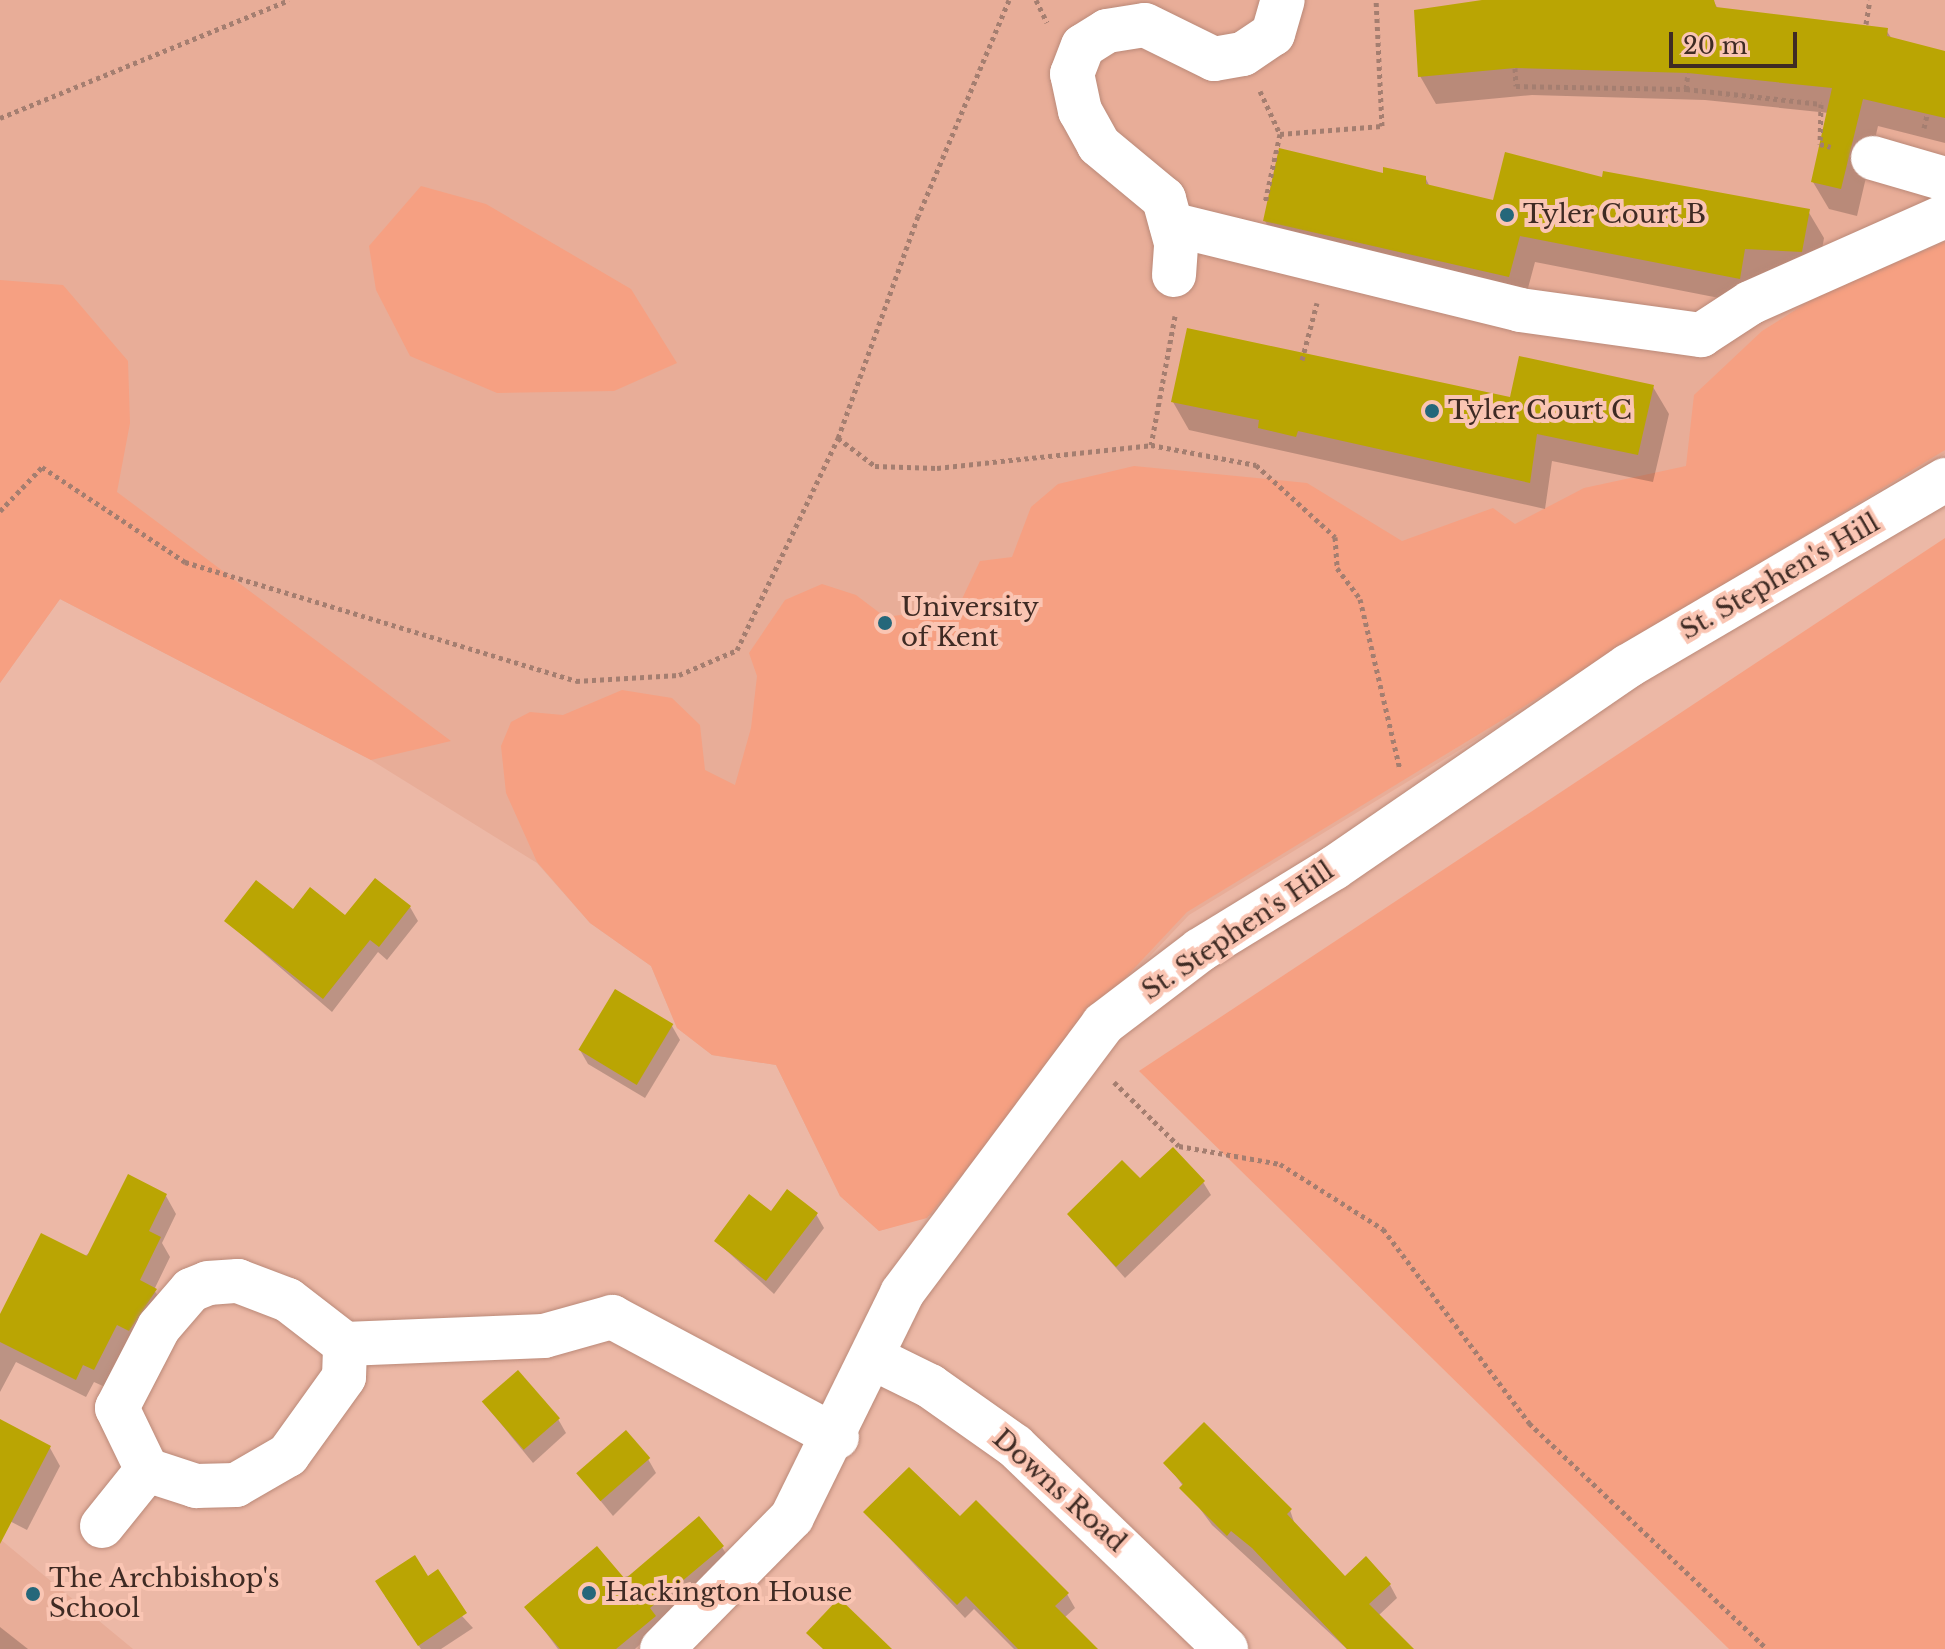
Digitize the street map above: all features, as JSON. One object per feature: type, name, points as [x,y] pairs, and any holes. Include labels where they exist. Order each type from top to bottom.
[{"type":"street","points":[[1175,294],[1171,224],[1164,199],[1099,145],[1080,111],[1072,74],[1083,46],[1107,31],[1145,25],[1214,59],[1243,54],[1273,34],[1283,0]]},
{"type":"street","points":[[1873,158],[1945,179]]},
{"type":"street","points":[[1171,224],[1520,310],[1701,335],[1750,303],[1945,216]]},
{"type":"street","name":"St. Stephen's Hill","points":[[662,1649],[792,1517],[837,1437],[902,1293],[939,1237],[1103,1024],[1200,950],[1411,816],[1628,666],[1945,480]]},
{"type":"street","points":[[345,1344],[344,1377],[319,1417],[276,1462],[236,1485],[196,1486],[147,1470],[117,1408],[159,1327],[191,1290],[238,1281],[288,1300],[345,1344],[544,1336],[612,1317],[837,1437]]},
{"type":"street","name":"Downs Road","points":[[873,1358],[930,1386],[1015,1446],[1226,1649]]},
{"type":"street","points":[[102,1526],[147,1470]]},
{"type":"path","points":[[0,118],[289,0]]},
{"type":"path","points":[[0,511],[42,467],[185,562],[576,681],[679,675],[737,650],[838,438],[918,216],[1009,0]]},
{"type":"path","points":[[1255,246],[1280,134],[1382,126],[1376,0]]},
{"type":"path","points":[[1866,24],[1870,0]]},
{"type":"path","points":[[1515,68],[1516,86],[1686,89],[1821,104],[1820,144],[1873,158]]},
{"type":"path","points":[[1686,89],[1688,73]]},
{"type":"path","points":[[1302,360],[1324,263]]},
{"type":"path","points":[[1151,445],[1175,294]]},
{"type":"path","points":[[838,438],[875,466],[937,468],[1151,445],[1256,465],[1335,537],[1337,568],[1360,599],[1411,816]]},
{"type":"path","points":[[1081,1051],[1179,1146],[1280,1164],[1383,1229],[1529,1423],[1767,1649]]},
{"type":"shaded area","name":"University of Kent","points":[[0,0],[1945,0],[1945,454],[1189,915],[1098,1011],[938,1213],[879,1231],[840,1196],[776,1065],[712,1055],[677,1028],[651,966],[590,923],[537,863],[371,760],[60,599],[0,683]]},
{"type":"shaded area","points":[[421,186],[486,204],[631,289],[677,363],[614,391],[497,393],[410,356],[376,290],[369,246]]},
{"type":"shaded area","points":[[1945,242],[1945,450],[1187,912],[1097,1008],[927,1218],[879,1231],[840,1196],[776,1065],[712,1055],[677,1028],[651,966],[590,923],[537,862],[506,793],[501,746],[511,722],[530,712],[563,715],[622,690],[672,698],[700,725],[705,770],[735,785],[751,728],[757,676],[749,653],[785,600],[822,584],[856,595],[885,617],[924,612],[952,620],[980,561],[1012,557],[1031,507],[1058,484],[1134,466],[1307,483],[1402,541],[1493,508],[1515,524],[1584,488],[1686,466],[1694,395],[1762,331],[1821,294]]},
{"type":"shaded area","points":[[0,280],[63,285],[128,361],[130,423],[117,492],[451,741],[371,760],[60,599],[0,683]]},
{"type":"shaded area","points":[[1945,538],[1945,1649],[1729,1649],[1139,1071]]},
{"type":"shaded area","name":"The Archbishop's School","points":[[0,1539],[133,1649],[0,1649]]},
{"type":"building","points":[[1482,0],[1714,0],[1716,7],[1888,28],[1887,36],[1945,51],[1945,118],[1863,99],[1841,189],[1811,182],[1832,88],[1688,73],[1515,68],[1418,77],[1414,10]]},
{"type":"building","name":"Tyler Court B","points":[[1279,148],[1383,173],[1383,167],[1426,176],[1426,184],[1493,200],[1505,152],[1602,177],[1603,171],[1810,209],[1802,252],[1745,249],[1740,279],[1520,236],[1509,277],[1263,221]]},
{"type":"building","name":"Tyler Court C","points":[[1187,328],[1510,397],[1519,356],[1654,385],[1638,455],[1537,434],[1530,483],[1298,431],[1296,437],[1258,428],[1259,420],[1171,402]]},
{"type":"building","points":[[375,878],[411,906],[379,947],[370,940],[323,999],[224,921],[256,880],[293,909],[310,887],[345,915]]},
{"type":"building","points":[[615,989],[673,1024],[637,1085],[578,1050]]},
{"type":"building","points":[[1173,1147],[1205,1181],[1116,1267],[1067,1214],[1122,1160],[1140,1178]]},
{"type":"building","points":[[128,1174],[167,1194],[149,1231],[161,1237],[140,1280],[157,1289],[129,1331],[117,1325],[94,1370],[83,1365],[76,1380],[0,1342],[0,1314],[41,1233],[87,1256]]},
{"type":"building","points":[[787,1189],[818,1213],[766,1281],[714,1241],[749,1194],[771,1211]]},
{"type":"building","points":[[518,1370],[560,1418],[524,1450],[482,1401]]},
{"type":"building","points":[[0,1419],[51,1446],[0,1544]]},
{"type":"building","points":[[1204,1422],[1292,1509],[1287,1514],[1345,1576],[1366,1556],[1391,1584],[1369,1604],[1414,1649],[1347,1649],[1252,1548],[1231,1531],[1227,1536],[1179,1488],[1183,1484],[1163,1463]]},
{"type":"building","points":[[626,1430],[650,1458],[600,1501],[576,1473]]},
{"type":"building","points":[[909,1467],[960,1516],[976,1500],[1069,1593],[1055,1606],[1098,1649],[1018,1649],[966,1596],[957,1605],[863,1512]]},
{"type":"building","name":"Hackington House","points":[[699,1516],[724,1546],[650,1608],[656,1616],[616,1649],[560,1649],[524,1607],[597,1546],[625,1579]]},
{"type":"building","points":[[415,1555],[428,1576],[438,1569],[467,1613],[418,1646],[375,1581]]},
{"type":"building","points":[[839,1598],[892,1649],[823,1649],[806,1633]]},
{"type":"place","name":"Tyler Court B","points":[[1507,215]]},
{"type":"place","name":"Tyler Court C","points":[[1432,411]]},
{"type":"place","name":"University of Kent","points":[[885,623]]},
{"type":"place","name":"Hackington House","points":[[589,1593]]},
{"type":"place","name":"The Archbishop's School","points":[[33,1594]]}]
